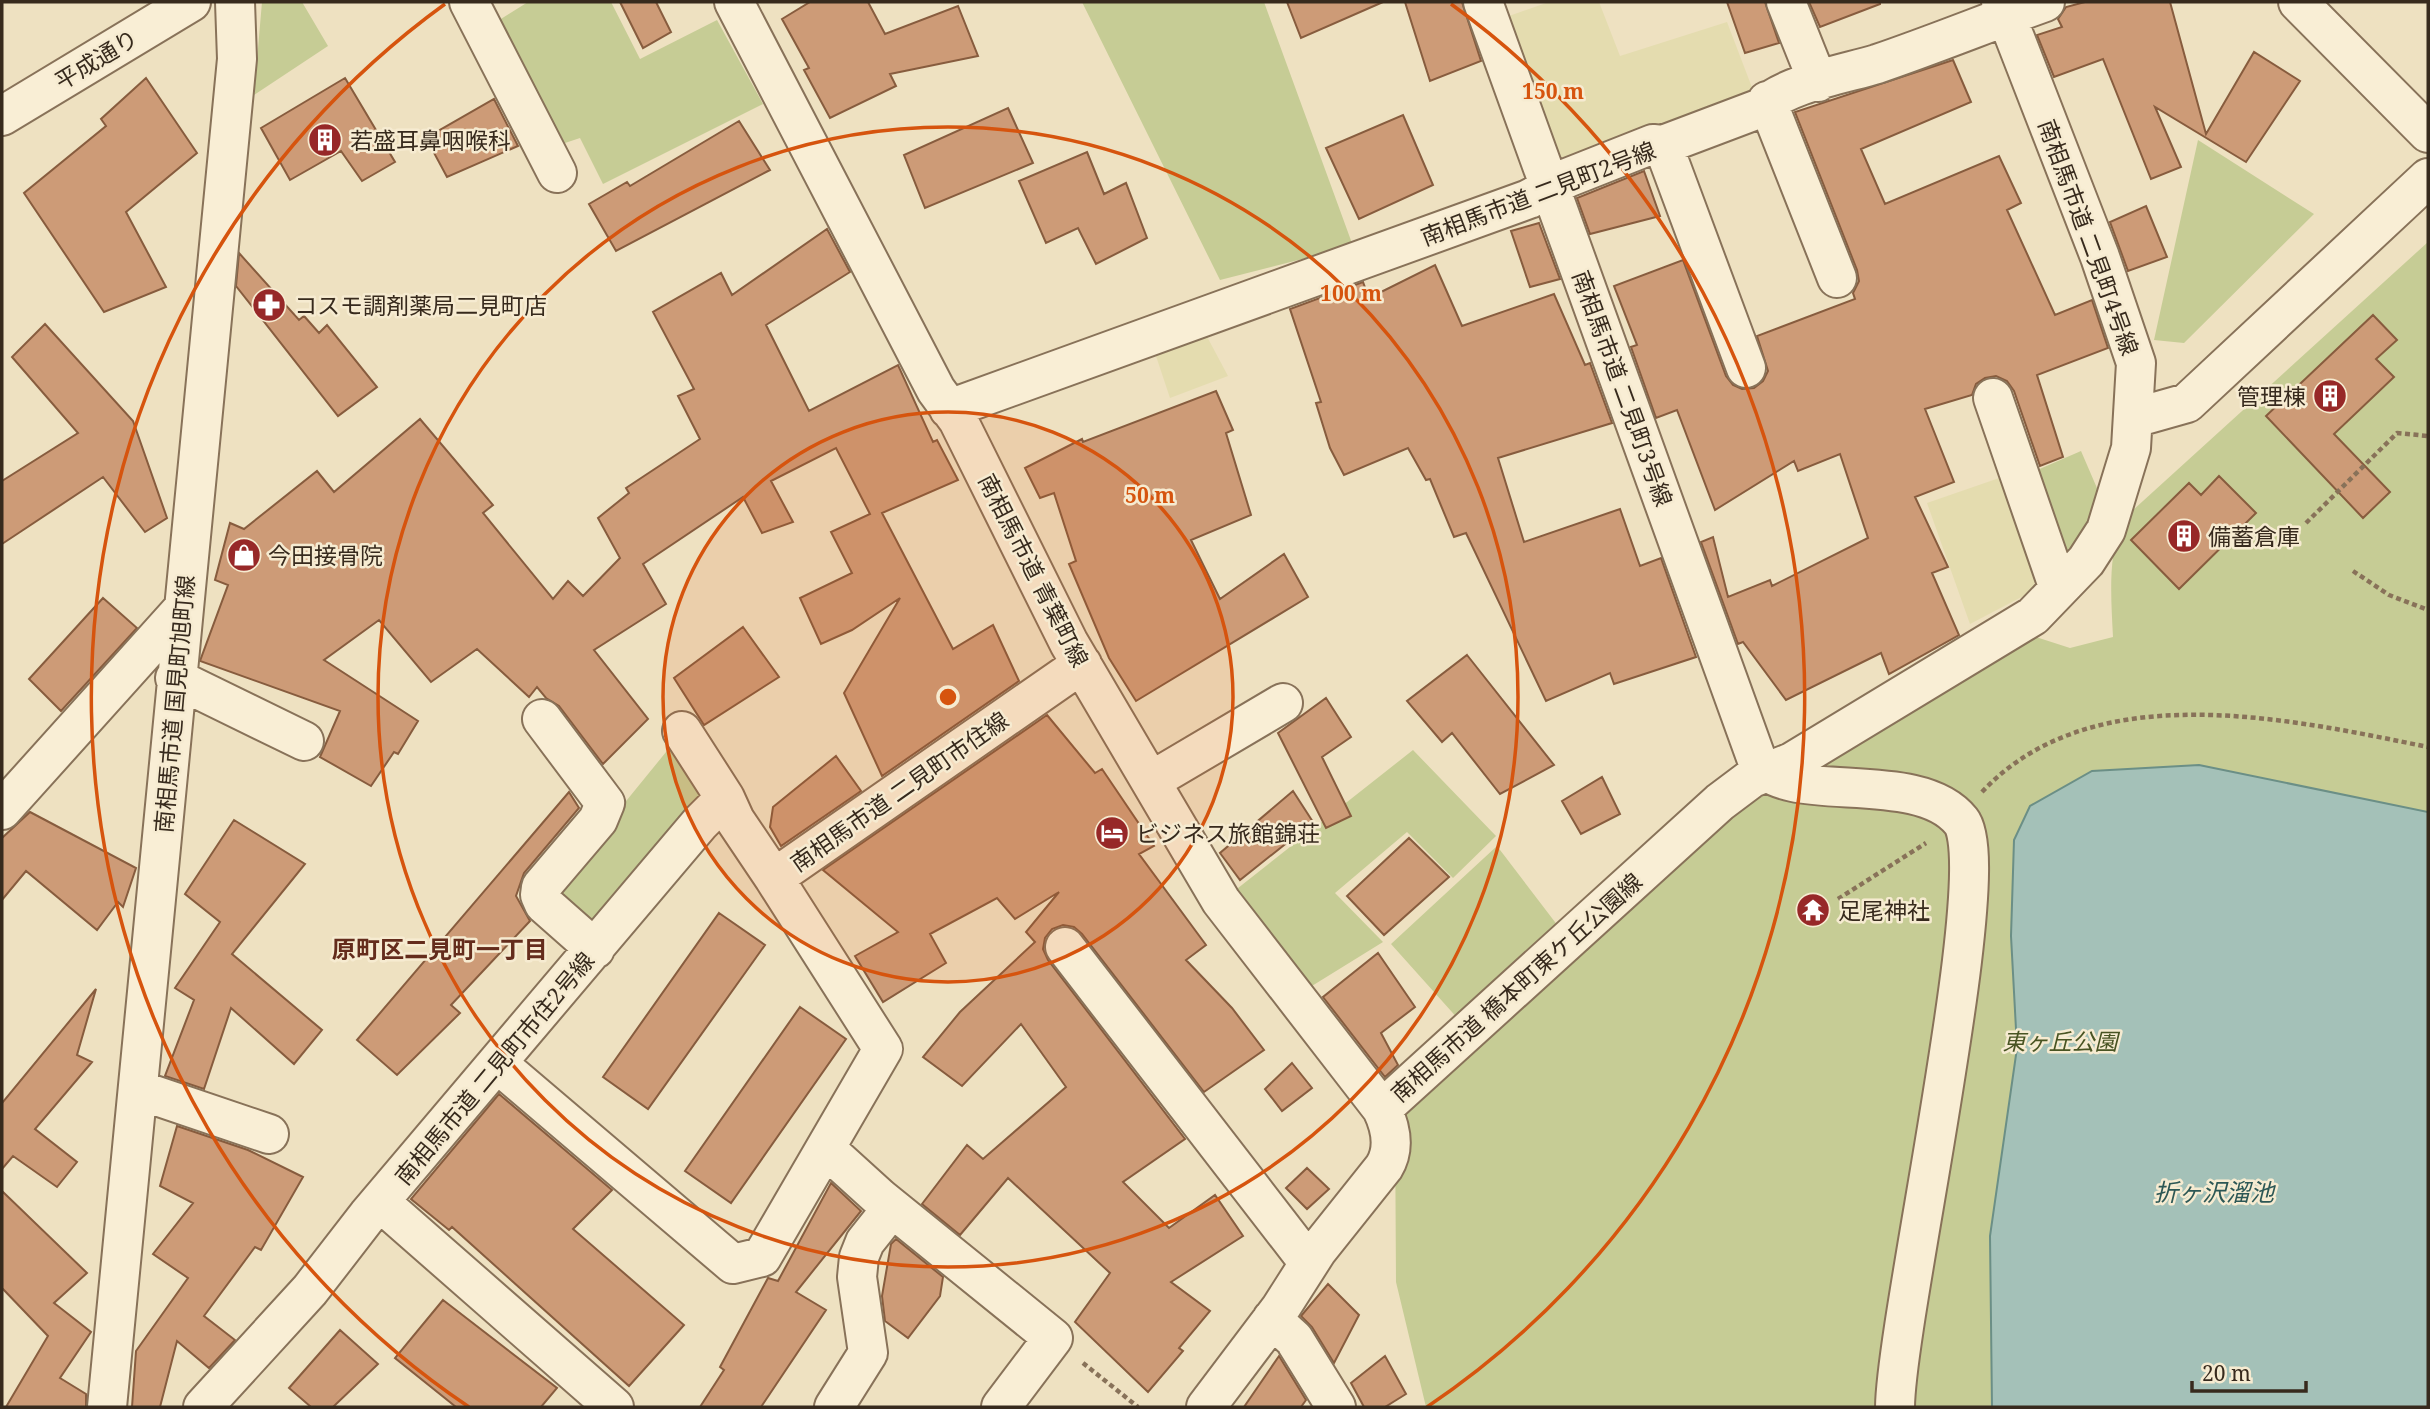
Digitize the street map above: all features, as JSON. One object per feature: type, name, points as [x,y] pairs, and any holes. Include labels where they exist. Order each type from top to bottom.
[{"type":"street","name":"平成通り","points":[[2,116],[191,2]]},
{"type":"street","name":"南相馬市道 国見町旭町線","points":[[107,1407],[139,1090],[181,611],[237,59],[235,2]]},
{"type":"street","points":[[468,2],[557,173]]},
{"type":"street","name":"南相馬市道 青葉町線","points":[[734,2],[908,338],[950,409],[1082,664],[1221,901],[1381,1109]]},
{"type":"street","name":"南相馬市道 二見町3号線","points":[[1483,2],[1649,457],[1754,755],[1760,768],[1767,771]]},
{"type":"street","points":[[1786,2],[1818,82]]},
{"type":"street","name":"南相馬市道 二見町2号線","points":[[950,409],[1529,199],[1567,178],[1653,144],[1663,145],[2003,9],[2045,2]]},
{"type":"street","points":[[2298,2],[2428,133]]},
{"type":"street","name":"南相馬市道 二見町4号線","points":[[2003,9],[2100,257],[2136,363],[2131,448],[2111,519],[2086,561],[2059,589]]},
{"type":"street","points":[[1768,101],[1837,278]]},
{"type":"street","points":[[1663,145],[1746,368]]},
{"type":"street","points":[[2134,418],[2186,403],[2428,178]]},
{"type":"street","points":[[1993,398],[2059,589]]},
{"type":"street","name":"南相馬市道 橋本町東ケ丘公園線","points":[[1206,1407],[1272,1319],[1309,1263],[1391,1157],[1388,1122],[1381,1109],[1720,802],[1767,771],[1792,762],[1985,648],[2033,616],[2059,589]]},
{"type":"street","points":[[2,810],[181,611]]},
{"type":"street","name":"南相馬市道 二見町市住線","points":[[826,1149],[883,1049],[774,878],[1082,664]]},
{"type":"street","points":[[176,678],[304,741]]},
{"type":"street","points":[[1151,781],[1283,703]]},
{"type":"street","points":[[542,719],[605,803],[598,820],[541,887],[540,895],[544,904],[595,949]]},
{"type":"street","points":[[682,731],[725,798],[735,820],[774,878]]},
{"type":"street","points":[[1767,771],[1816,785],[1905,791],[1940,804],[1963,822],[1970,852],[1968,919],[1928,1181],[1901,1330],[1895,1407]]},
{"type":"street","name":"南相馬市道 二見町市住2号線","points":[[203,1407],[310,1290],[315,1279],[700,822],[725,798]]},
{"type":"street","points":[[1065,947],[1309,1263]]},
{"type":"street","points":[[498,1064],[733,1264],[762,1257],[826,1149],[892,1208],[1053,1338],[1001,1407]]},
{"type":"street","points":[[139,1090],[269,1134]]},
{"type":"street","points":[[380,1202],[614,1407]]},
{"type":"street","points":[[834,1407],[867,1353],[857,1278],[859,1257],[865,1242],[892,1208]]},
{"type":"street","points":[[1272,1319],[1294,1339],[1336,1407]]},
{"type":"path","points":[[2306,523],[2397,433],[2428,436]]},
{"type":"path","points":[[2353,571],[2389,595],[2428,610]]},
{"type":"path","points":[[1963,822],[1976,798],[1989,784],[2035,749],[2083,729],[2137,718],[2200,716],[2259,719],[2428,747]]},
{"type":"path","points":[[1838,899],[1924,844]]},
{"type":"path","points":[[1053,1338],[1138,1407]]},
{"type":"shaded area","points":[[1549,2],[1599,2],[1620,56],[1727,22],[1756,98],[1558,159],[1509,16]]},
{"type":"shaded area","points":[[1204,331],[1228,376],[1170,398],[1155,353]]},
{"type":"shaded area","points":[[2005,476],[2037,578],[2031,592],[1970,624],[1927,503]]},
{"type":"green space","points":[[262,2],[302,2],[328,46],[254,95]]},
{"type":"green space","points":[[528,2],[611,2],[640,59],[717,20],[763,104],[603,184],[580,138],[565,143],[496,22]]},
{"type":"green space","points":[[1082,2],[1264,2],[1353,246],[1220,280]]},
{"type":"green space","points":[[2198,140],[2314,214],[2184,343],[2154,340]]},
{"type":"green space","name":"東ヶ丘公園","points":[[2428,242],[2428,1407],[1426,1407],[1396,1282],[1395,1115],[1460,1021],[1391,944],[1497,846],[1558,926],[1725,816],[2030,635],[2070,648],[2113,637],[2112,564],[2121,521]]},
{"type":"green space","points":[[2081,451],[2103,502],[2065,563],[2035,471]]},
{"type":"green space","points":[[675,741],[709,794],[598,925],[552,892]]},
{"type":"green space","points":[[1413,750],[1496,836],[1453,878],[1407,832],[1335,893],[1383,942],[1307,989],[1233,892]]},
{"type":"water","name":"折ヶ沢溜池","points":[[2199,765],[2428,812],[2428,1407],[1992,1407],[1990,1236],[2017,1048],[2011,936],[2014,840],[2030,806],[2092,771]]},
{"type":"building","points":[[620,2],[656,2],[671,32],[643,48]]},
{"type":"building","points":[[810,2],[868,2],[885,34],[958,6],[978,56],[890,74],[896,86],[830,118],[804,70],[809,68],[782,19]]},
{"type":"building","points":[[1287,2],[1383,2],[1301,38]]},
{"type":"building","points":[[1405,2],[1462,2],[1481,61],[1430,81]]},
{"type":"building","points":[[1727,2],[1765,2],[1779,43],[1745,53]]},
{"type":"building","points":[[1809,2],[1880,2],[1880,4],[1820,27]]},
{"type":"building","points":[[2085,2],[2170,2],[2206,134],[2254,52],[2300,81],[2246,162],[2155,107],[2181,167],[2151,179],[2103,59],[2054,77],[2037,35],[2062,27],[2058,19],[2066,7]]},
{"type":"building","points":[[1953,60],[1971,102],[1861,149],[1885,204],[1999,156],[2021,203],[2007,210],[2055,315],[2092,300],[2108,348],[2037,375],[2063,457],[2040,466],[2014,391],[2007,381],[1996,376],[1985,378],[1976,384],[1972,395],[1925,409],[1954,482],[1915,497],[1948,567],[1932,573],[1959,635],[1889,674],[1881,653],[1786,700],[1743,642],[1738,644],[1701,542],[1713,537],[1728,597],[1770,580],[1772,586],[1868,538],[1840,454],[1798,471],[1794,461],[1715,510],[1677,410],[1656,418],[1631,347],[1637,345],[1614,286],[1683,260],[1726,376],[1733,385],[1742,389],[1754,388],[1763,381],[1768,371],[1757,336],[1855,299],[1853,293],[1859,281],[1795,112]]},
{"type":"building","points":[[146,78],[197,153],[126,212],[166,287],[104,312],[24,193],[106,126],[101,119]]},
{"type":"building","name":"若盛耳鼻咽喉科","points":[[345,78],[395,162],[362,181],[341,151],[290,180],[261,128]]},
{"type":"building","points":[[494,99],[518,146],[447,177],[426,138]]},
{"type":"building","points":[[1008,108],[1033,163],[925,208],[904,155]]},
{"type":"building","points":[[1403,115],[1433,185],[1359,219],[1326,148]]},
{"type":"building","points":[[739,121],[770,170],[616,251],[589,204],[627,182],[630,186]]},
{"type":"building","points":[[1087,152],[1104,194],[1126,183],[1147,238],[1096,264],[1078,228],[1046,243],[1019,181]]},
{"type":"building","points":[[1644,171],[1660,216],[1590,234],[1577,198]]},
{"type":"building","points":[[2146,206],[2167,257],[2128,271],[2110,222]]},
{"type":"building","points":[[1539,223],[1560,279],[1530,287],[1511,231]]},
{"type":"building","points":[[827,229],[850,272],[766,325],[809,411],[898,365],[933,442],[937,440],[958,480],[882,513],[953,649],[993,625],[1019,681],[882,776],[844,693],[900,598],[852,630],[821,644],[800,598],[852,573],[831,532],[870,514],[836,448],[771,481],[793,522],[762,533],[743,497],[643,564],[666,604],[594,650],[648,719],[603,764],[559,706],[546,698],[537,687],[529,697],[477,649],[431,682],[379,620],[324,660],[418,721],[398,754],[394,752],[371,786],[320,757],[340,711],[200,661],[228,585],[215,580],[230,523],[244,529],[317,471],[334,492],[420,419],[493,505],[483,513],[553,599],[568,581],[583,596],[620,558],[598,518],[629,493],[626,488],[700,439],[678,396],[694,389],[653,312],[721,273],[732,295]]},
{"type":"building","points":[[239,253],[299,320],[304,316],[319,333],[327,325],[377,387],[338,416],[236,286]]},
{"type":"building","points":[[1435,265],[1462,326],[1554,294],[1585,365],[1590,363],[1612,423],[1498,458],[1524,542],[1620,509],[1640,566],[1661,558],[1696,657],[1614,684],[1610,673],[1546,701],[1466,533],[1454,537],[1430,479],[1426,480],[1408,448],[1344,475],[1330,448],[1316,403],[1321,402],[1290,309],[1363,282],[1369,298]]},
{"type":"building","name":"管理棟","points":[[2373,315],[2397,340],[2376,359],[2394,377],[2334,434],[2390,492],[2363,518],[2266,416]]},
{"type":"building","points":[[45,324],[133,421],[167,518],[145,532],[103,477],[2,544],[2,481],[78,433],[12,357]]},
{"type":"building","points":[[1216,391],[1233,430],[1226,433],[1251,515],[1191,540],[1220,599],[1284,554],[1308,597],[1136,701],[1109,658],[1069,564],[1076,561],[1054,493],[1040,498],[1025,468],[1082,439],[1083,442]]},
{"type":"building","name":"備蓄倉庫","points":[[2219,476],[2256,513],[2179,589],[2131,540],[2189,483],[2201,495]]},
{"type":"building","points":[[103,598],[137,628],[61,711],[29,679]]},
{"type":"building","points":[[743,627],[779,677],[704,725],[674,678]]},
{"type":"building","points":[[1467,655],[1554,765],[1500,794],[1452,733],[1442,742],[1407,701]]},
{"type":"building","points":[[1326,698],[1351,737],[1322,757],[1351,816],[1326,828],[1278,733]]},
{"type":"building","points":[[1047,715],[1095,773],[1102,769],[1154,846],[1139,854],[1206,945],[1186,960],[1232,1008],[1264,1050],[1204,1092],[1082,934],[1074,927],[1063,925],[1052,929],[1045,938],[1043,949],[1048,960],[1185,1139],[1123,1182],[1169,1228],[1215,1195],[1243,1236],[1171,1282],[1210,1311],[1179,1348],[1183,1351],[1148,1392],[1075,1322],[1110,1273],[1008,1178],[960,1235],[922,1204],[967,1145],[983,1159],[1066,1087],[1021,1024],[962,1086],[923,1057],[960,1012],[1035,942],[1026,932],[1059,892],[1015,919],[997,898],[930,934],[946,963],[883,1002],[855,956],[898,932],[823,870]]},
{"type":"building","points":[[836,756],[861,791],[781,846],[770,827],[773,807]]},
{"type":"building","points":[[1602,777],[1620,814],[1581,834],[1562,801]]},
{"type":"building","points":[[1293,791],[1313,822],[1240,880],[1220,853]]},
{"type":"building","points":[[569,792],[579,808],[524,873],[516,896],[530,921],[451,1005],[460,1013],[397,1075],[357,1040]]},
{"type":"building","points":[[30,812],[136,868],[123,907],[118,902],[97,930],[26,871],[2,900],[2,838]]},
{"type":"building","points":[[234,820],[305,864],[232,954],[322,1030],[294,1064],[231,1008],[204,1089],[165,1076],[194,1000],[175,988],[220,922],[185,894]]},
{"type":"building","points":[[1409,838],[1449,877],[1384,935],[1347,896]]},
{"type":"building","points":[[719,913],[765,945],[648,1109],[603,1077]]},
{"type":"building","points":[[1378,953],[1415,1007],[1381,1033],[1398,1065],[1385,1077],[1323,997]]},
{"type":"building","points":[[96,989],[77,1055],[92,1062],[35,1129],[77,1162],[57,1187],[13,1156],[2,1169],[2,1103]]},
{"type":"building","points":[[800,1007],[846,1039],[731,1203],[685,1171]]},
{"type":"building","points":[[1292,1063],[1312,1088],[1282,1111],[1265,1089]]},
{"type":"building","points":[[499,1094],[612,1190],[573,1229],[684,1325],[629,1386],[452,1227],[449,1230],[411,1199]]},
{"type":"building","points":[[177,1126],[248,1150],[303,1177],[261,1250],[255,1247],[204,1316],[235,1340],[209,1368],[177,1341],[160,1407],[132,1407],[136,1351],[188,1278],[153,1254],[193,1203],[160,1186]]},
{"type":"building","points":[[1307,1168],[1329,1189],[1307,1209],[1286,1188]]},
{"type":"building","points":[[831,1183],[861,1211],[796,1292],[826,1310],[761,1407],[700,1407],[724,1370],[720,1367],[768,1278],[778,1281]]},
{"type":"building","points":[[2,1191],[87,1273],[54,1303],[91,1332],[60,1378],[86,1394],[86,1407],[6,1407],[48,1336],[2,1288]]},
{"type":"building","points":[[896,1239],[943,1277],[940,1296],[908,1338],[885,1321],[882,1296],[891,1244]]},
{"type":"building","points":[[1328,1284],[1359,1315],[1334,1363],[1312,1327],[1301,1316]]},
{"type":"building","points":[[443,1300],[557,1388],[541,1407],[456,1407],[395,1358]]},
{"type":"building","points":[[340,1330],[378,1364],[333,1407],[311,1407],[289,1388]]},
{"type":"building","points":[[1279,1356],[1306,1400],[1301,1407],[1244,1407]]},
{"type":"building","points":[[1385,1356],[1406,1394],[1385,1407],[1364,1407],[1351,1383]]},
{"type":"place","name":"若盛耳鼻咽喉科","points":[[325,140]]},
{"type":"place","name":"コスモ調剤薬局二見町店","points":[[269,305]]},
{"type":"place","name":"管理棟","points":[[2330,396]]},
{"type":"place","name":"備蓄倉庫","points":[[2184,536]]},
{"type":"place","name":"今田接骨院","points":[[244,555]]},
{"type":"place","name":"ビジネス旅館錦荘","points":[[1112,833]]},
{"type":"place","name":"足尾神社","points":[[1813,910]]},
{"type":"district","name":"原町区二見町一丁目","points":[[440,948]]}]
